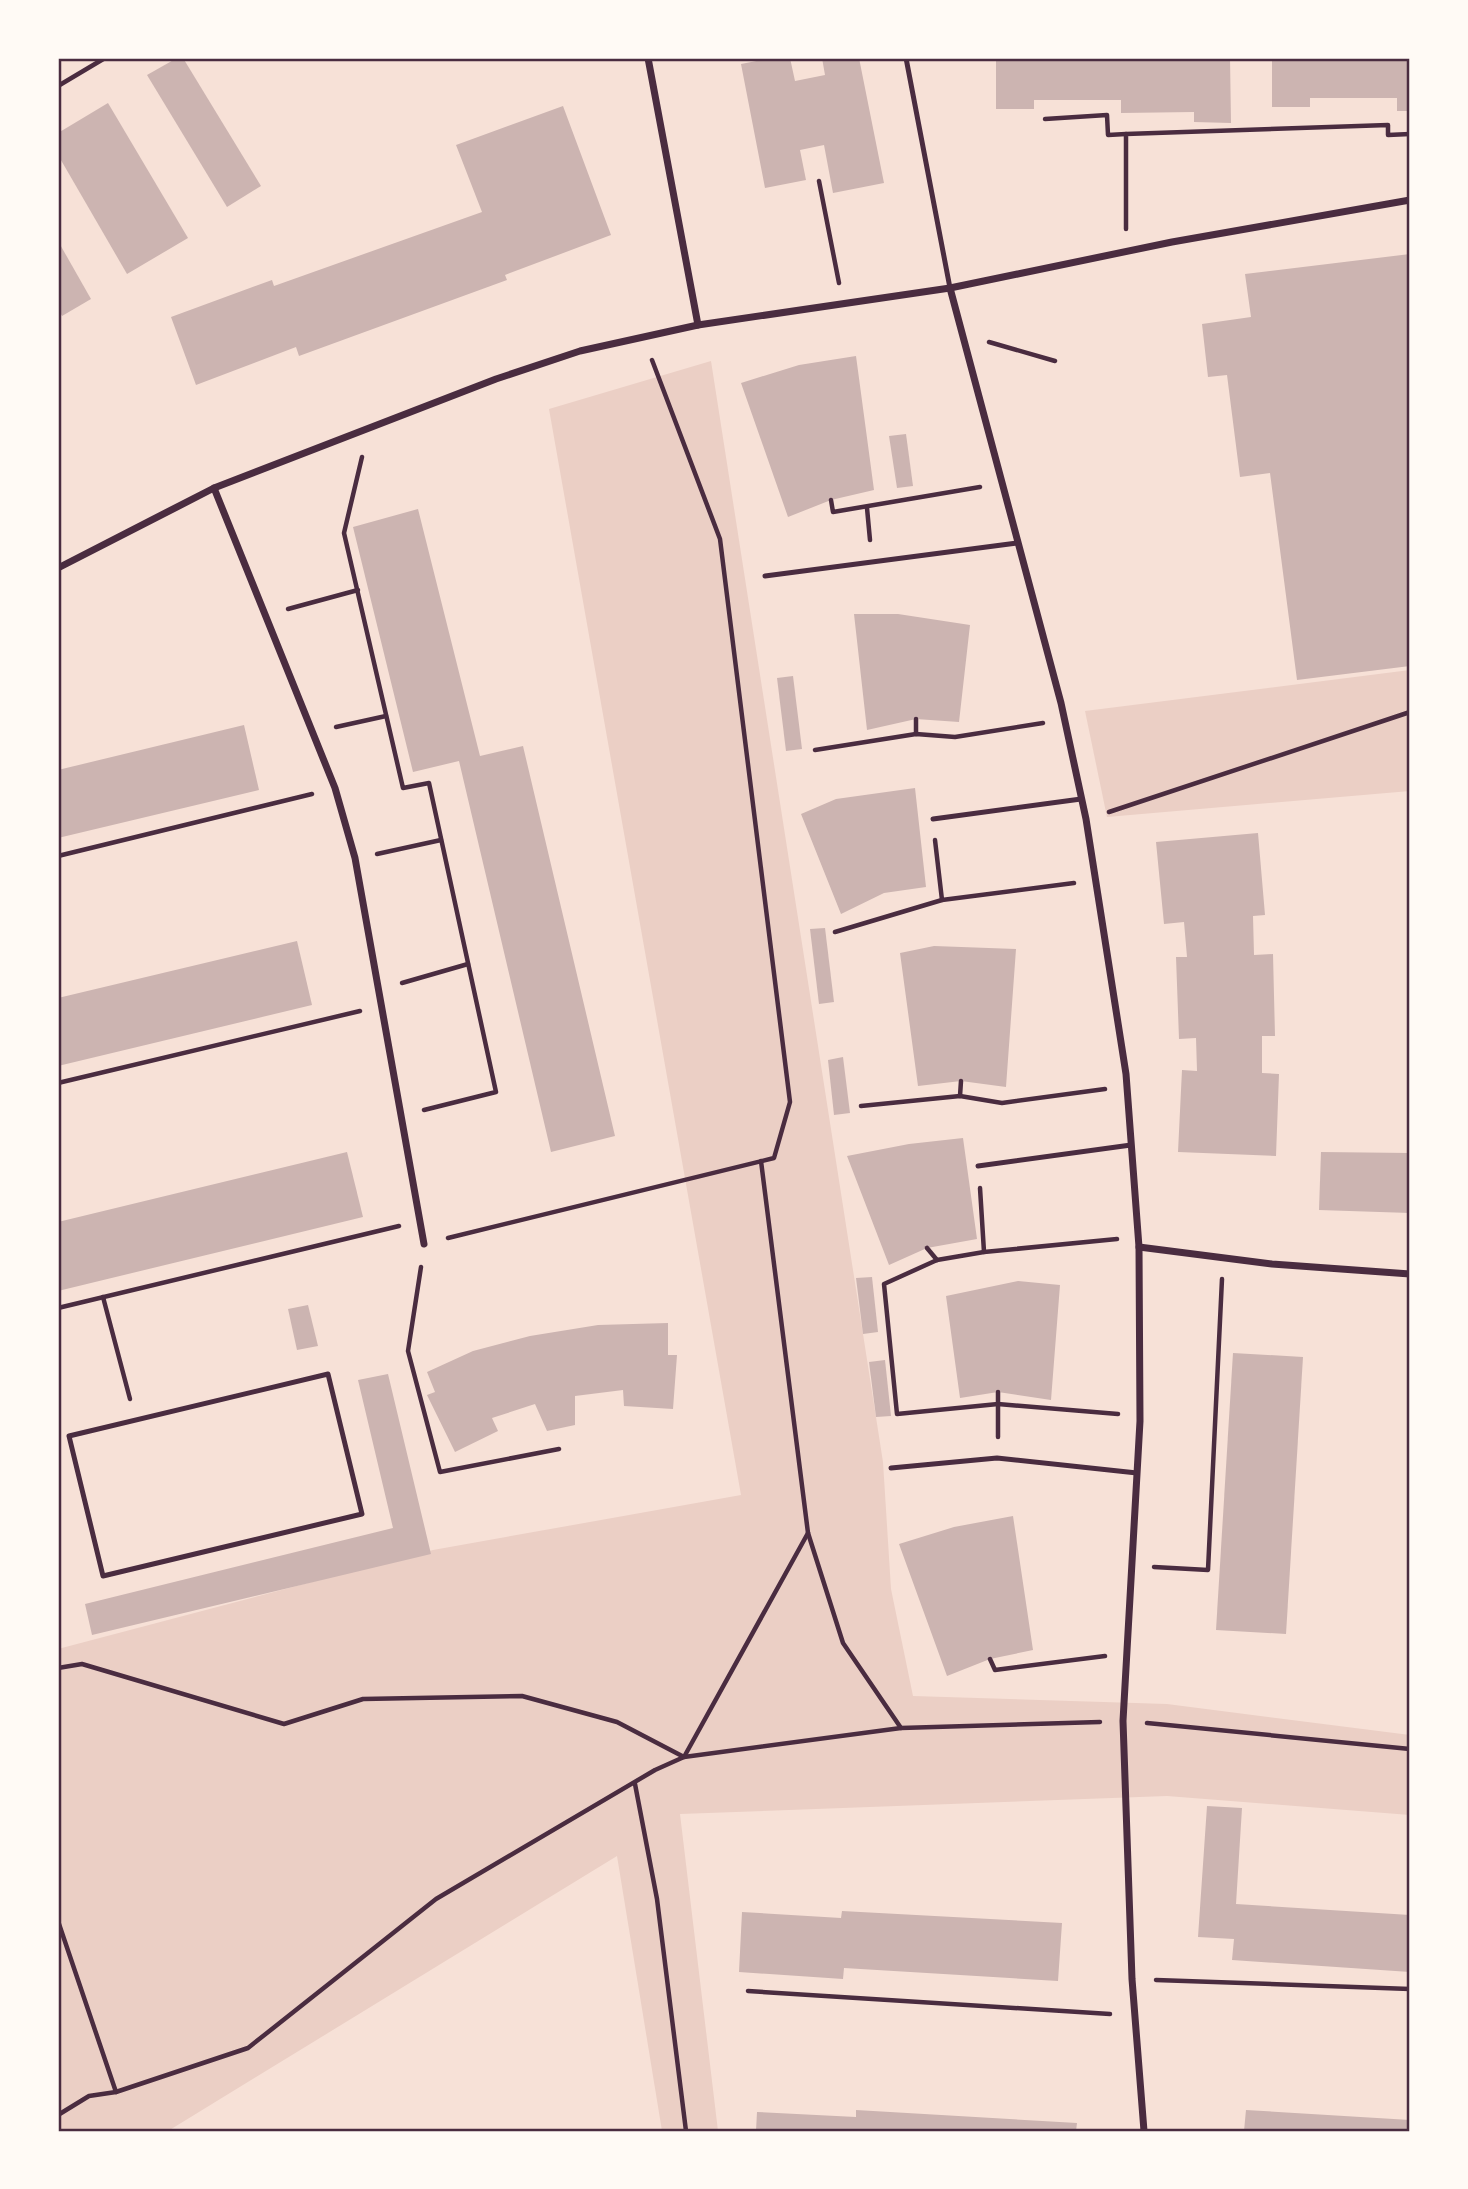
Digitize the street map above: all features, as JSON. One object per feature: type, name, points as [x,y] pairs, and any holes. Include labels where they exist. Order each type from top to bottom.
[{"type":"street","points":[[648,58],[698,325]]},
{"type":"street","points":[[58,568],[215,488],[508,375],[580,351],[698,325],[950,288],[1126,251],[1410,200]]},
{"type":"street","points":[[950,288],[1064,720],[1086,819],[1127,1087],[1139,1247],[1140,1416],[1124,1721],[1132,1979],[1144,2131]]},
{"type":"street","points":[[215,488],[335,788],[355,858],[424,1244]]},
{"type":"street","points":[[1139,1247],[1272,1264],[1410,1274]]},
{"type":"lane","points":[[906,58],[950,288]]},
{"type":"lane","points":[[765,576],[1017,543]]},
{"type":"lane","points":[[933,819],[1081,799]]},
{"type":"lane","points":[[978,1166],[1131,1146]]},
{"type":"lane","points":[[328,1374],[362,1514],[103,1576],[69,1436],[136,1420],[328,1374]]},
{"type":"lane","points":[[891,1468],[997,1458],[1137,1473]]},
{"type":"path","points":[[58,86],[105,58]]},
{"type":"path","points":[[1045,119],[1107,115],[1108,135],[1388,125],[1388,135],[1410,134]]},
{"type":"path","points":[[1126,134],[1126,251]]},
{"type":"path","points":[[819,181],[843,304]]},
{"type":"path","points":[[559,1449],[440,1472],[408,1351],[424,1244],[774,1158],[790,1102],[720,539],[643,336]]},
{"type":"path","points":[[966,349],[991,341],[1055,361]]},
{"type":"path","points":[[354,433],[362,458],[344,533],[403,788],[429,783],[496,1092],[401,1116]]},
{"type":"path","points":[[831,500],[833,512],[1001,484]]},
{"type":"path","points":[[867,508],[873,562]]},
{"type":"path","points":[[266,615],[358,590]]},
{"type":"path","points":[[1086,819],[1410,712]]},
{"type":"path","points":[[313,732],[386,716]]},
{"type":"path","points":[[916,719],[916,734]]},
{"type":"path","points":[[815,750],[916,734],[956,737],[1064,720]]},
{"type":"path","points":[[58,856],[335,788]]},
{"type":"path","points":[[933,819],[942,900]]},
{"type":"path","points":[[355,858],[441,840]]},
{"type":"path","points":[[835,932],[942,900],[1096,880]]},
{"type":"path","points":[[379,990],[468,964]]},
{"type":"path","points":[[58,1083],[382,1006]]},
{"type":"path","points":[[960,1096],[961,1080]]},
{"type":"path","points":[[861,1106],[960,1096],[1002,1103],[1127,1087]]},
{"type":"path","points":[[761,1161],[808,1533],[842,1643],[901,1728]]},
{"type":"path","points":[[978,1166],[984,1252]]},
{"type":"path","points":[[58,1308],[420,1221]]},
{"type":"path","points":[[1138,1237],[984,1252],[937,1260],[884,1284],[897,1415],[998,1404],[1140,1416]]},
{"type":"path","points":[[926,1248],[937,1260]]},
{"type":"path","points":[[1132,1566],[1208,1570],[1223,1257]]},
{"type":"path","points":[[103,1297],[136,1420]]},
{"type":"path","points":[[997,1458],[998,1392]]},
{"type":"path","points":[[684,1757],[808,1533]]},
{"type":"path","points":[[990,1659],[995,1670],[1127,1653]]},
{"type":"path","points":[[58,1668],[82,1664],[284,1724],[363,1699],[522,1696],[617,1722],[684,1757]]},
{"type":"path","points":[[58,2115],[89,2096],[116,2092],[248,2048],[436,1899],[655,1770],[684,1757],[901,1728],[1124,1721],[1410,1749]]},
{"type":"path","points":[[635,1784],[657,1899],[686,2131]]},
{"type":"path","points":[[58,1921],[116,2092]]},
{"type":"path","points":[[1132,1979],[1410,1989]]},
{"type":"path","points":[[748,1991],[1134,2015]]},
{"type":"shaded area","points":[[711,361],[883,1462],[891,1589],[913,1696],[1167,1704],[1410,1735],[1410,1815],[1167,1796],[680,1814],[718,2131],[662,2131],[617,1856],[168,2131],[58,2131],[58,1649],[433,1550],[741,1495],[549,409]]},
{"type":"shaded area","points":[[1410,670],[1410,791],[1107,817],[1085,711]]},
{"type":"building","points":[[177,58],[183,58],[261,186],[227,207],[147,75]]},
{"type":"building","points":[[771,58],[790,58],[795,81],[825,75],[822,58],[859,58],[884,183],[833,193],[824,145],[800,150],[806,180],[765,188],[741,64]]},
{"type":"building","points":[[996,58],[1230,58],[1231,123],[1194,122],[1194,112],[1121,113],[1121,100],[1034,100],[1034,109],[996,109]]},
{"type":"building","points":[[1272,58],[1410,58],[1410,111],[1397,111],[1397,98],[1310,98],[1310,107],[1272,107]]},
{"type":"building","points":[[108,103],[188,238],[127,274],[58,155],[58,133]]},
{"type":"building","points":[[563,106],[611,235],[505,275],[507,280],[299,356],[296,347],[196,385],[171,317],[272,280],[274,286],[482,212],[456,145]]},
{"type":"building","points":[[58,241],[91,299],[62,316],[58,309]]},
{"type":"building","points":[[1410,254],[1410,666],[1297,680],[1270,473],[1240,477],[1227,375],[1208,377],[1202,324],[1251,317],[1245,274]]},
{"type":"building","points":[[856,356],[874,490],[831,500],[788,517],[741,383],[799,365]]},
{"type":"building","points":[[906,434],[913,486],[897,488],[889,436]]},
{"type":"building","points":[[418,509],[480,756],[523,746],[615,1136],[551,1152],[459,761],[413,772],[353,527]]},
{"type":"building","points":[[854,614],[898,614],[970,625],[959,722],[916,719],[867,730]]},
{"type":"building","points":[[793,676],[802,749],[786,751],[777,678]]},
{"type":"building","points":[[244,725],[259,790],[58,838],[58,770]]},
{"type":"building","points":[[915,788],[926,887],[884,893],[841,914],[801,814],[836,799]]},
{"type":"building","points":[[1258,833],[1265,915],[1253,916],[1254,955],[1273,954],[1275,1036],[1262,1036],[1262,1073],[1279,1074],[1276,1156],[1178,1152],[1182,1070],[1197,1071],[1196,1038],[1179,1039],[1176,957],[1187,957],[1184,922],[1164,924],[1156,842]]},
{"type":"building","points":[[825,928],[834,1002],[819,1004],[810,929]]},
{"type":"building","points":[[297,941],[312,1005],[58,1066],[58,998]]},
{"type":"building","points":[[934,946],[1016,949],[1006,1087],[961,1081],[918,1086],[900,953]]},
{"type":"building","points":[[843,1057],[850,1113],[834,1115],[828,1060]]},
{"type":"building","points":[[963,1138],[977,1239],[927,1248],[889,1265],[847,1156],[909,1144]]},
{"type":"building","points":[[347,1152],[363,1217],[58,1291],[58,1222]]},
{"type":"building","points":[[1321,1152],[1410,1153],[1410,1213],[1319,1210]]},
{"type":"building","points":[[872,1277],[878,1332],[863,1334],[856,1278]]},
{"type":"building","points":[[1018,1281],[1060,1285],[1051,1400],[998,1392],[960,1398],[946,1296]]},
{"type":"building","points":[[308,1305],[318,1346],[297,1350],[288,1309]]},
{"type":"building","points":[[668,1323],[668,1355],[677,1355],[673,1409],[624,1406],[623,1390],[575,1396],[575,1425],[547,1431],[535,1404],[492,1418],[498,1431],[455,1452],[427,1395],[435,1392],[427,1372],[473,1351],[530,1336],[598,1325]]},
{"type":"building","points":[[1233,1353],[1303,1357],[1286,1634],[1216,1630]]},
{"type":"building","points":[[885,1360],[891,1416],[876,1417],[869,1362]]},
{"type":"building","points":[[388,1374],[431,1554],[92,1635],[85,1604],[393,1528],[358,1380]]},
{"type":"building","points":[[1013,1516],[1033,1650],[990,1659],[947,1676],[899,1544],[954,1527]]},
{"type":"building","points":[[1207,1806],[1242,1808],[1236,1904],[1410,1915],[1410,1972],[1232,1960],[1234,1939],[1198,1937]]},
{"type":"building","points":[[842,1911],[1062,1923],[1058,1981],[844,1968],[843,1979],[739,1972],[742,1912],[841,1918]]},
{"type":"building","points":[[856,2110],[1077,2123],[1076,2131],[756,2131],[757,2112],[856,2117]]},
{"type":"building","points":[[1246,2110],[1410,2120],[1410,2131],[1244,2131]]}]
